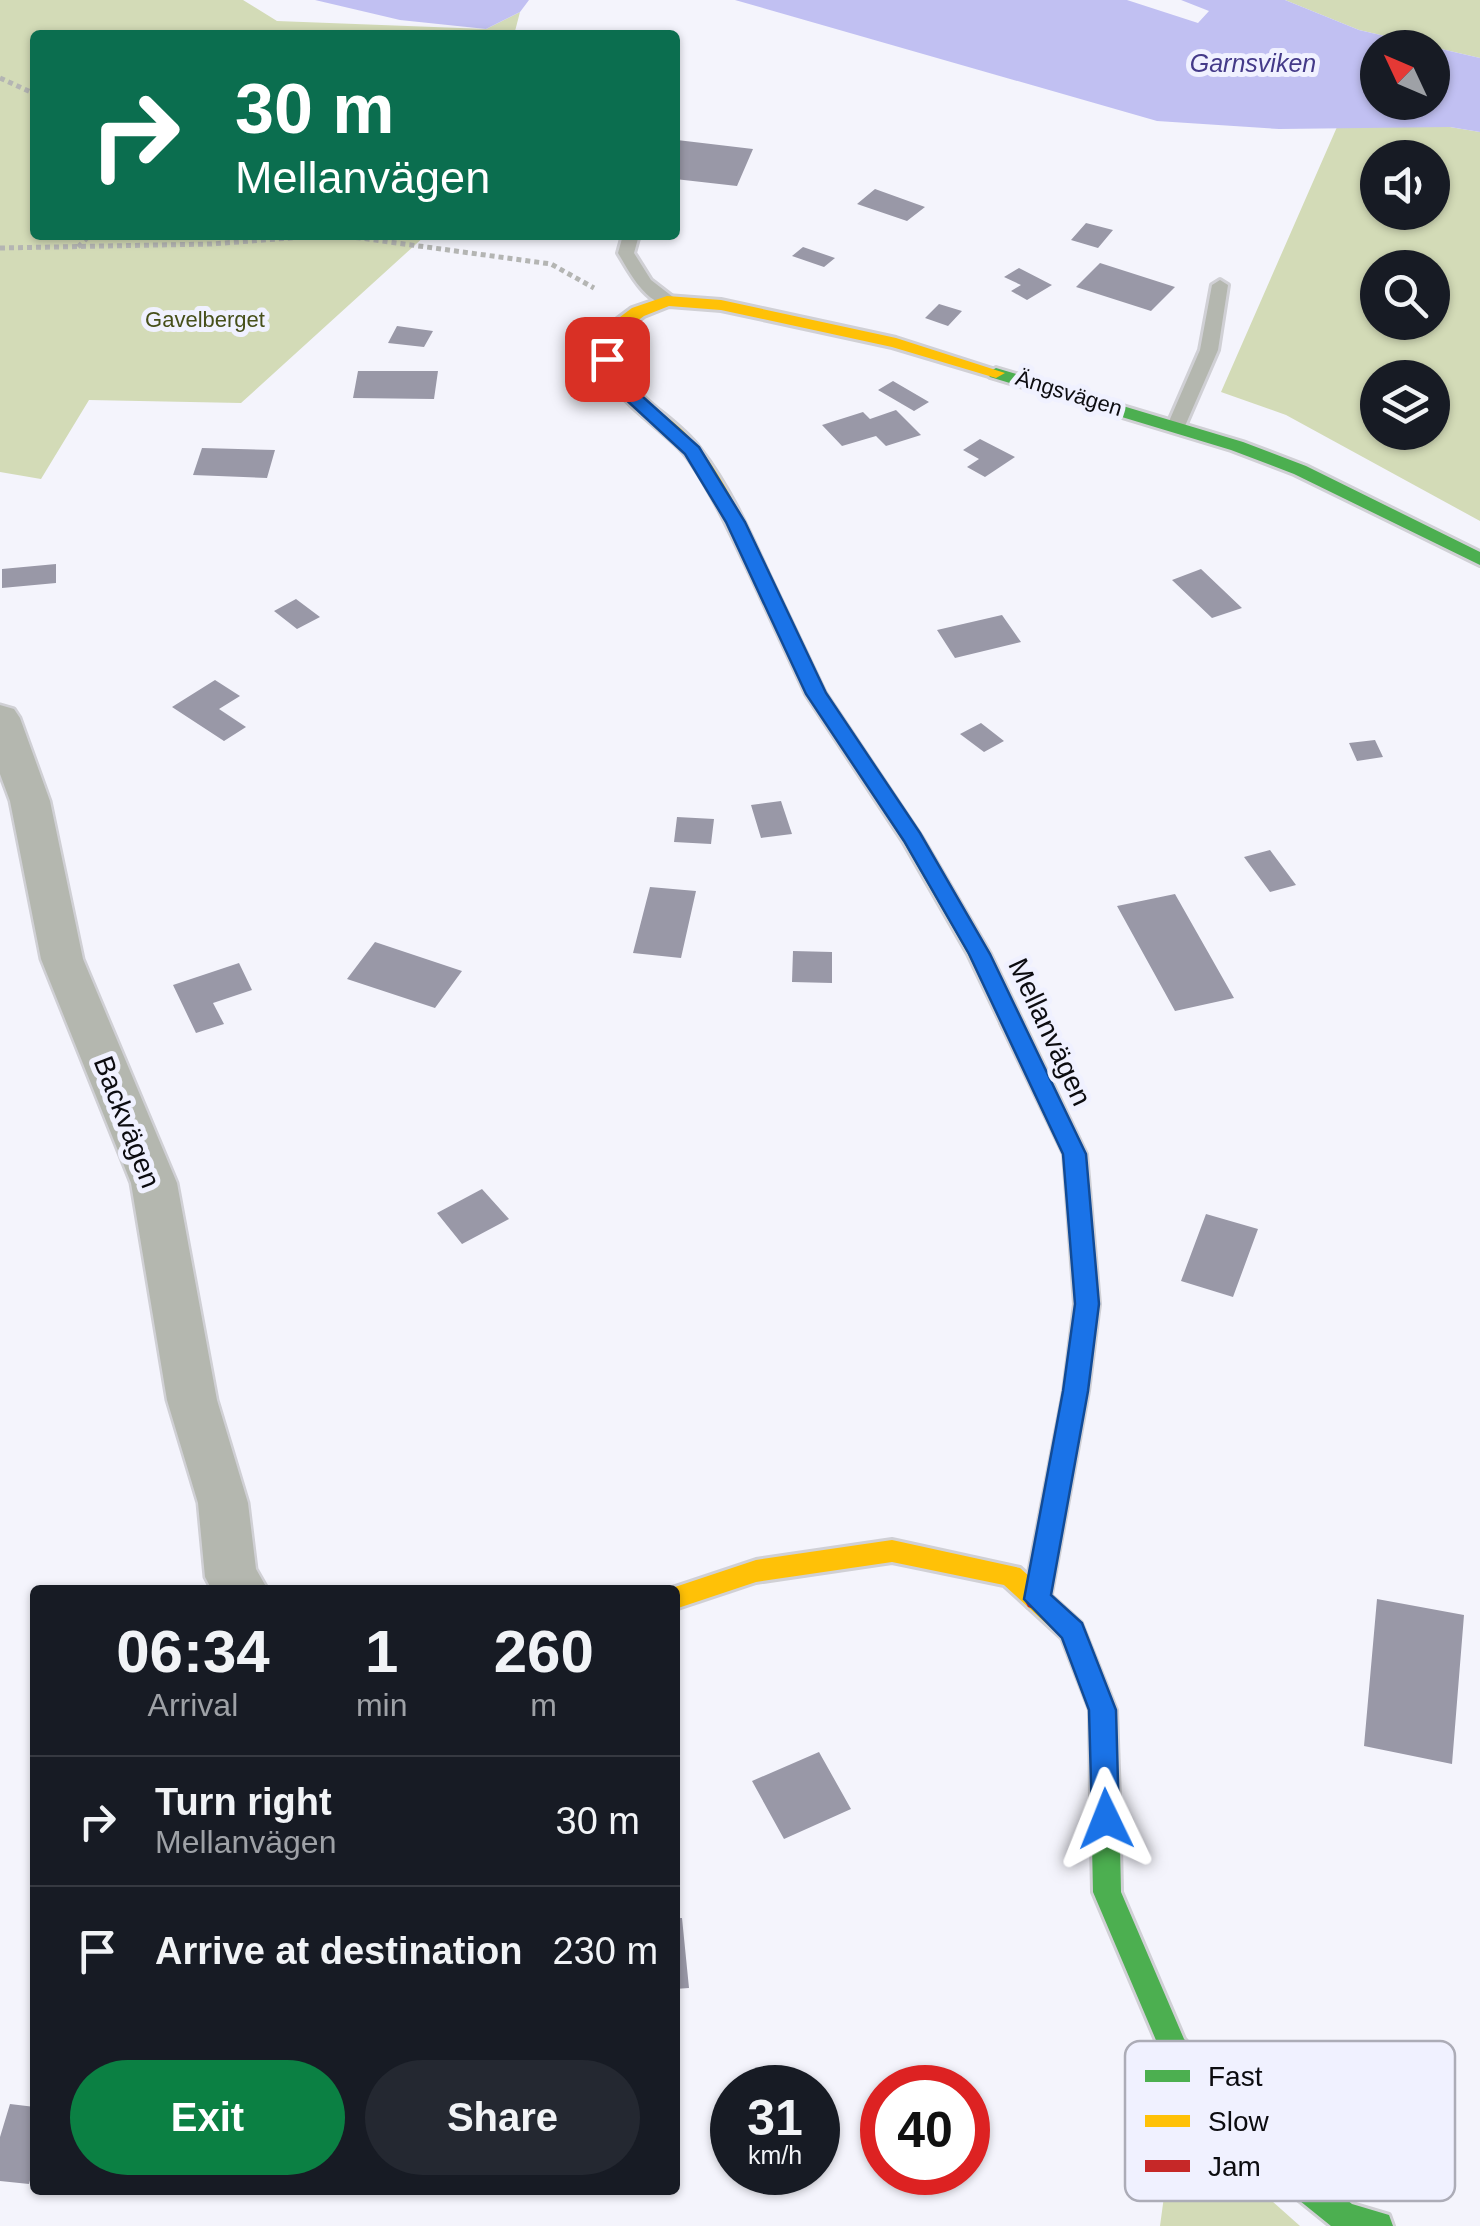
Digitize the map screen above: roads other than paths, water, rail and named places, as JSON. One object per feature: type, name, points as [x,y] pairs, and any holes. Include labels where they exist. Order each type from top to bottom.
[{"type":"street","name":"Ängsvägen","points":[[638,312],[667,301],[721,305],[896,342],[1176,426],[1300,470],[1480,559]]},
{"type":"street","name":"Mellanvägen","points":[[638,312],[610,334],[607,359],[616,382],[692,451],[735,522],[816,694],[912,838],[980,954],[1075,1154],[1087,1304],[1076,1391],[1037,1599]]},
{"type":"street","name":"Backvägen","points":[[0,718],[30,802],[62,959],[154,1183],[192,1400],[223,1503],[231,1576],[238,1585]]},
{"type":"street","points":[[680,1596],[756,1571],[892,1551],[1011,1576],[1037,1599],[1072,1631],[1103,1710],[1107,1892],[1171,2041]]},
{"type":"street","points":[[1324,2201],[1344,2217],[1378,2226]]},
{"type":"lane","points":[[630,240],[626,253],[644,282],[667,301]]},
{"type":"lane","points":[[1176,426],[1209,350],[1220,285]]},
{"type":"water","points":[[315,0],[529,0],[520,12],[486,29],[400,20]]},
{"type":"water","name":"Garnsviken","points":[[735,0],[1127,0],[1198,23],[1209,11],[1181,0],[1285,0],[1360,30],[1360,120],[1450,120],[1450,51],[1480,58],[1480,132],[1450,127],[1279,129],[1157,121]]},
{"type":"park label","name":"Gavelberget","points":[[205,319]]}]
